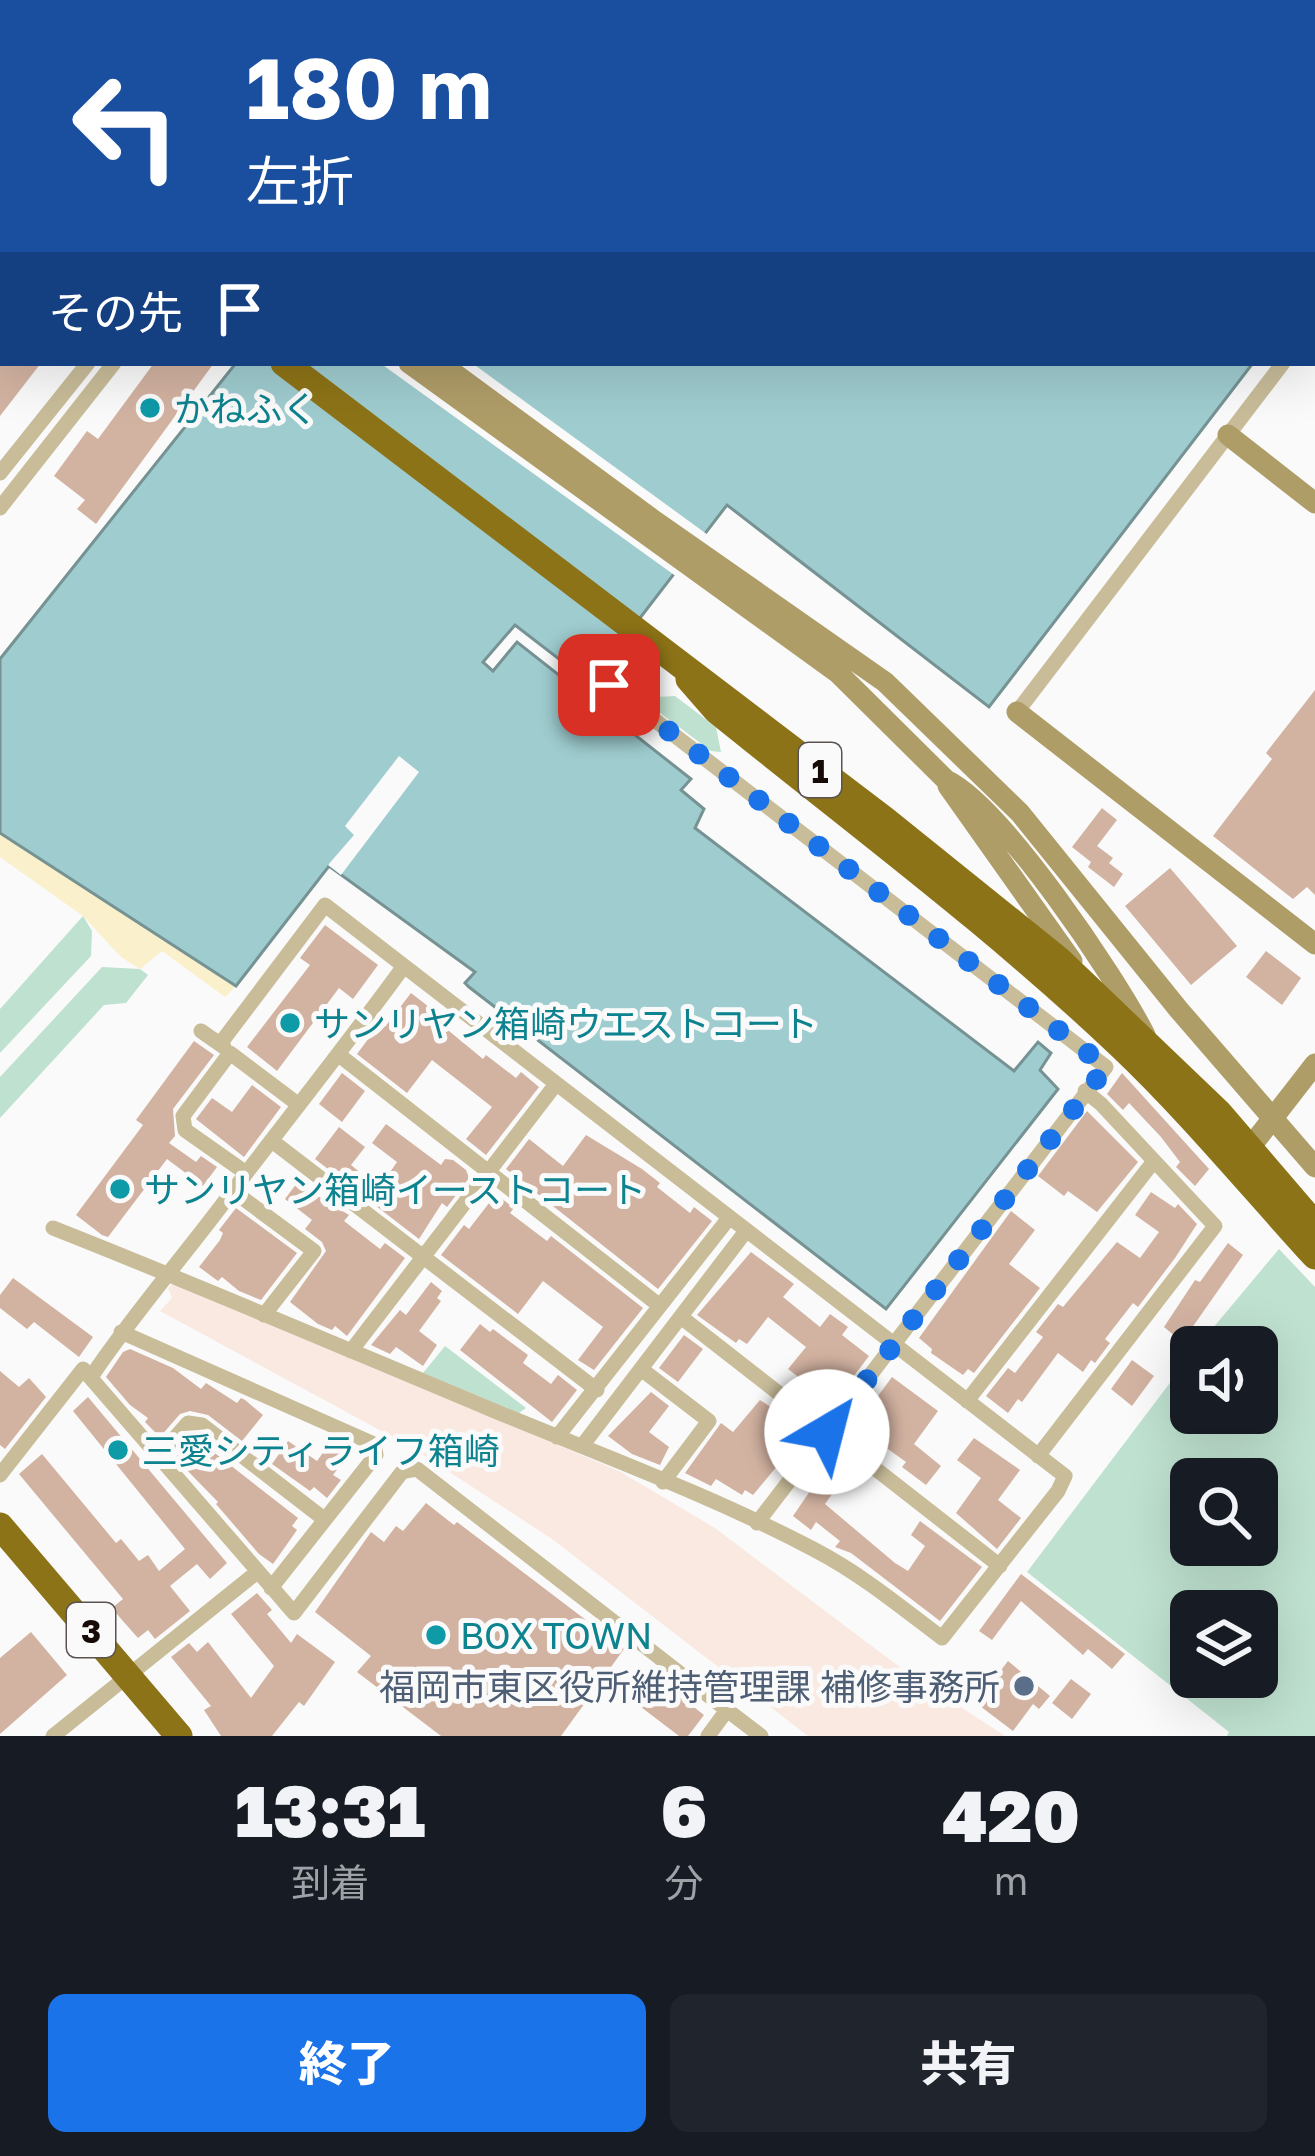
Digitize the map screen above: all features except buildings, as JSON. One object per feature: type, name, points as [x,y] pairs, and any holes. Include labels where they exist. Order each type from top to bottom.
[{"type":"highway","name":"1","points":[[288,366],[904,834],[1060,960],[1219,1113],[1315,1225]]},
{"type":"highway","name":"1","points":[[300,366],[658,626],[930,832],[1150,1023],[1315,1199]]},
{"type":"highway","points":[[667,654],[716,710],[930,880],[1123,1048],[1202,1127],[1315,1256]]},
{"type":"highway","name":"3","points":[[0,1526],[179,1736]]},
{"type":"street","points":[[0,473],[86,366]]},
{"type":"street","points":[[0,508],[112,366]]},
{"type":"street","points":[[413,366],[838,673],[946,780],[963,788],[1029,864],[1126,998],[1149,1042],[1315,1214]]},
{"type":"street","points":[[444,366],[906,702],[1020,813],[1179,1010],[1315,1168]]},
{"type":"street","points":[[1281,366],[1016,712],[1315,944]]},
{"type":"street","points":[[1228,435],[1315,503]]},
{"type":"street","points":[[609,685],[1106,1067],[757,1523]]},
{"type":"street","points":[[53,1228],[757,1523],[868,1582],[942,1638],[1065,1476],[326,905],[183,1115],[185,1130],[246,1173]]},
{"type":"street","points":[[91,1376],[404,966]]},
{"type":"street","points":[[202,1031],[299,1105]]},
{"type":"street","points":[[339,1055],[660,1306]]},
{"type":"street","points":[[1252,1145],[1315,1064]]},
{"type":"street","points":[[351,1351],[556,1084]]},
{"type":"street","points":[[1038,1456],[1215,1226],[1102,1103],[1085,1091]]},
{"type":"street","points":[[272,1141],[597,1390]]},
{"type":"street","points":[[967,1401],[1154,1161]]},
{"type":"street","points":[[233,1191],[314,1251],[264,1315]]},
{"type":"street","points":[[557,1437],[729,1218]]},
{"type":"street","points":[[581,1446],[746,1232]]},
{"type":"street","points":[[680,1318],[1000,1566]]},
{"type":"street","points":[[122,1332],[374,1444],[376,1455],[271,1588]]},
{"type":"street","points":[[0,1475],[83,1369],[294,1613],[402,1472],[417,1469],[760,1736]]},
{"type":"street","points":[[641,1369],[709,1421],[664,1482]]},
{"type":"street","points":[[158,1457],[188,1423],[202,1425],[324,1519]]},
{"type":"street","points":[[53,1736],[256,1573]]},
{"type":"street","points":[[707,1736],[727,1710]]},
{"type":"shaded area","points":[[174,1283],[619,1471],[715,1528],[897,1665],[1005,1736],[808,1736],[552,1539],[411,1447],[160,1311],[172,1298],[168,1288]]},
{"type":"green space","points":[[622,671],[657,697],[675,696],[716,727],[721,752],[711,751],[615,679]]},
{"type":"green space","points":[[83,916],[92,931],[91,956],[0,1053],[0,1009]]},
{"type":"green space","points":[[102,967],[140,969],[148,975],[126,1003],[104,1005],[0,1118],[0,1077]]},
{"type":"green space","points":[[1279,1249],[1315,1287],[1315,1736],[1227,1736],[1229,1732],[1186,1698],[1278,1698],[1278,1590],[1170,1590],[1170,1685],[1027,1572],[1170,1383],[1170,1434],[1278,1434],[1278,1326],[1215,1326]]},
{"type":"green space","points":[[445,1346],[526,1408],[519,1413],[423,1373]]},
{"type":"sand","points":[[0,833],[236,986],[225,997],[162,951],[140,969],[121,957],[83,916],[0,857]]},
{"type":"water","points":[[234,366],[1251,366],[989,707],[727,505],[590,683],[515,625],[483,662],[493,671],[517,642],[691,779],[681,790],[704,809],[695,828],[1014,1071],[1038,1042],[1051,1053],[1040,1070],[1058,1089],[886,1309],[469,987],[465,983],[475,972],[329,866],[236,986],[0,833],[0,659]]},
{"type":"pier","points":[[384,366],[476,366],[708,535],[677,577]]},
{"type":"pier","points":[[399,756],[419,772],[341,875],[328,865],[354,835],[345,826]]},
{"type":"place","name":"かねふく","points":[[150,408]]},
{"type":"place","name":"サンリヤン箱崎ウエストコート","points":[[290,1023]]},
{"type":"place","name":"サンリヤン箱崎イーストコート","points":[[120,1189]]},
{"type":"place","name":"三愛シティライフ箱崎","points":[[118,1450]]},
{"type":"place","name":"BOX TOWN","points":[[436,1635]]},
{"type":"place","name":"福岡市東区役所維持管理課 補修事務所","points":[[1024,1686]]},
{"type":"route","points":[[609,685],[1106,1067],[827,1432]]}]
